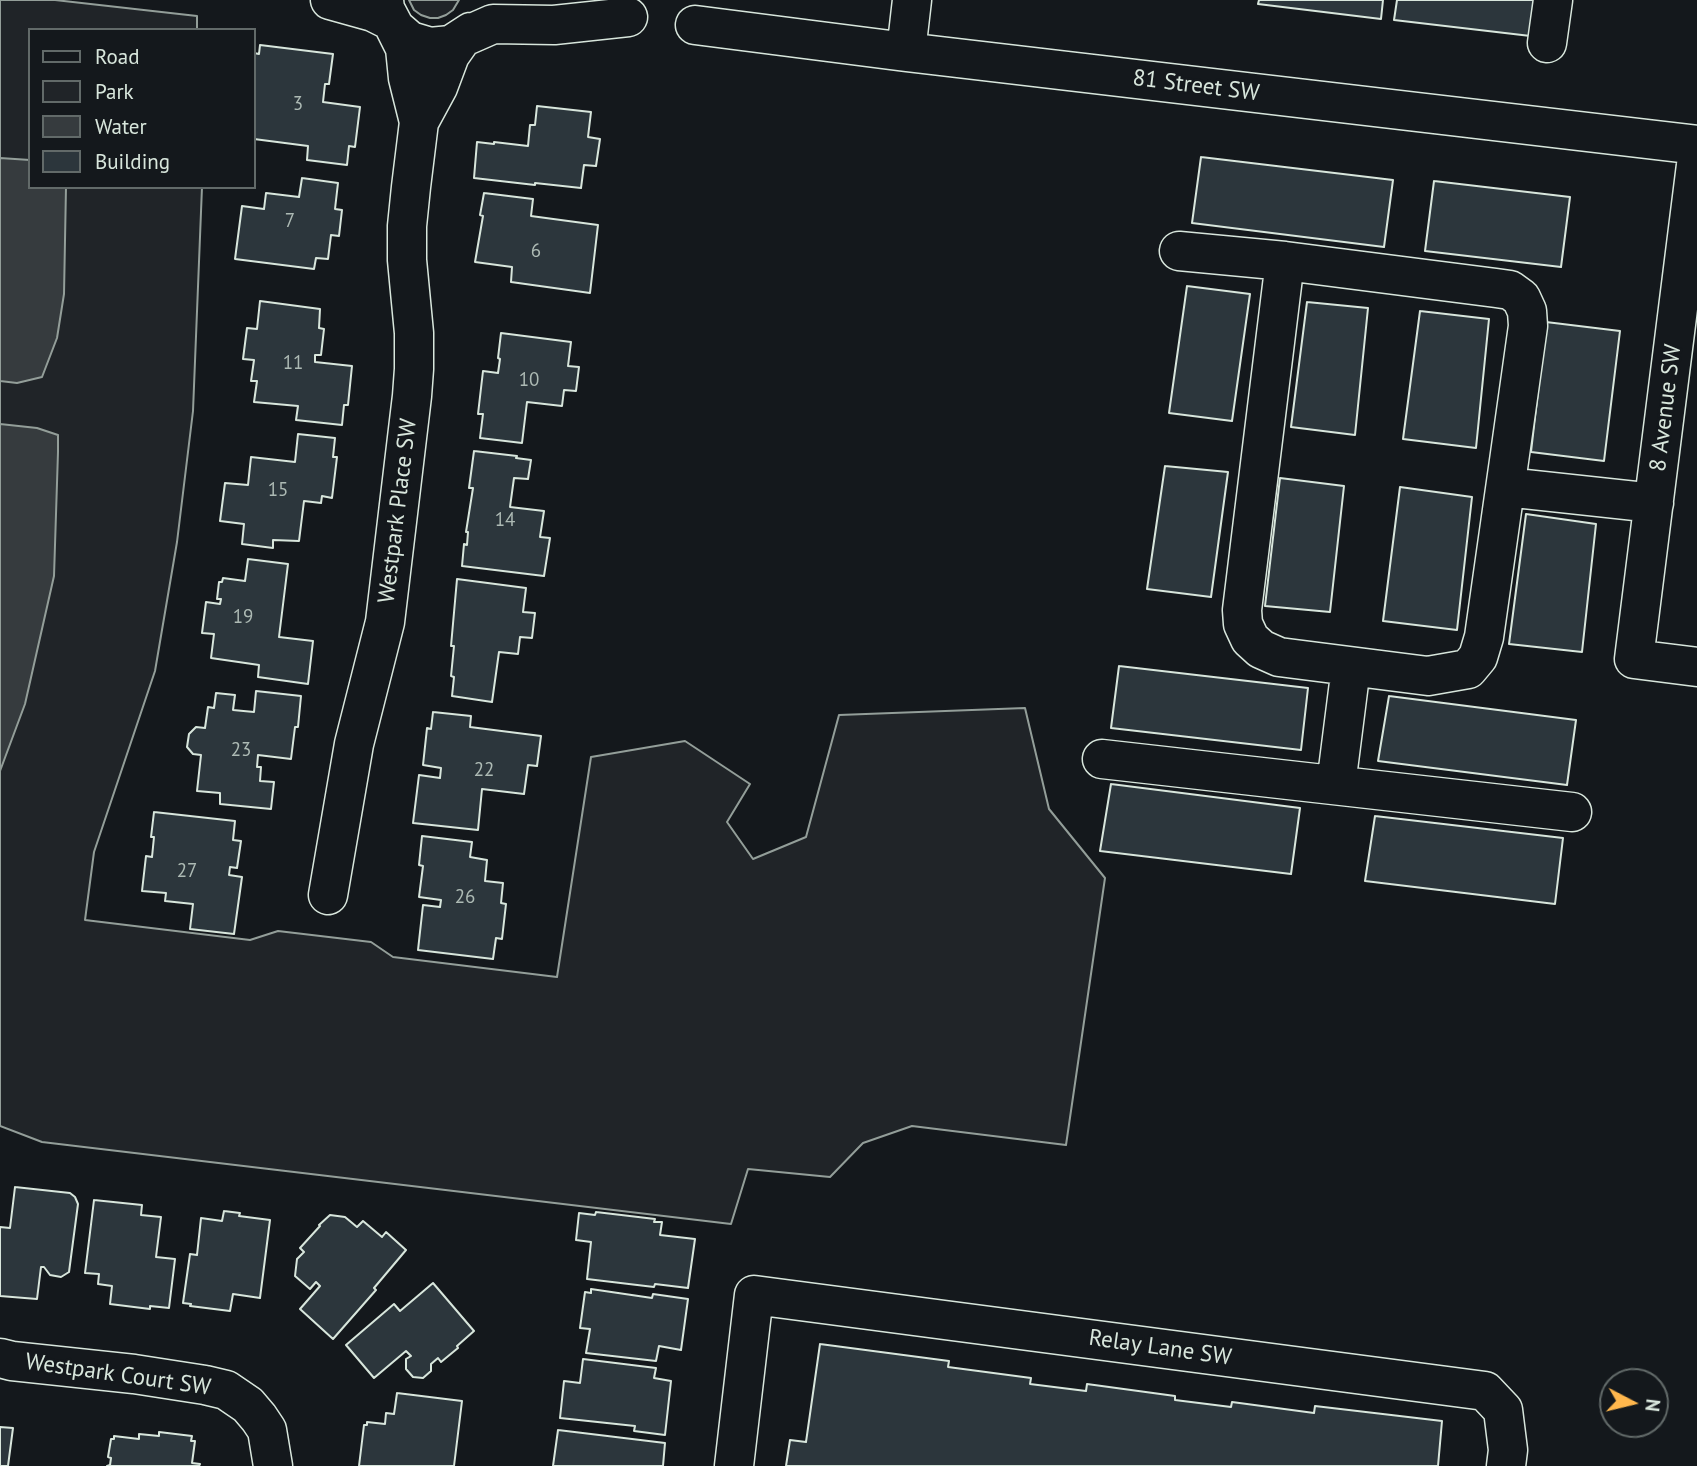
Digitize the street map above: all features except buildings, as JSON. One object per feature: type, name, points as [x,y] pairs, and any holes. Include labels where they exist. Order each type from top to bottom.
[{"type":"street","points":[[330,0],[390,16],[410,41],[430,47],[451,45],[493,24],[554,25],[639,18],[582,0]]},
{"type":"street","name":"Westpark Place SW","points":[[419,122],[438,87],[450,55],[483,17],[487,0]]},
{"type":"street","points":[[906,52],[912,0]]},
{"type":"street","points":[[1547,43],[1553,0]]},
{"type":"street","name":"Westpark Place SW","points":[[328,895],[354,744],[385,622],[414,369],[414,333],[407,260],[411,187],[419,122],[408,78],[405,48],[390,16]]},
{"type":"street","name":"81 Street SW","points":[[695,25],[1697,145]]},
{"type":"street","name":"8 Avenue SW","points":[[1697,157],[1634,659],[1697,667]]},
{"type":"street","points":[[1179,251],[1285,261],[1510,290],[1521,298],[1527,311],[1528,326],[1506,487],[1484,637],[1478,657],[1468,669],[1428,676],[1279,657],[1261,649],[1250,639],[1243,624],[1242,610],[1285,261]]},
{"type":"street","points":[[1506,487],[1654,503]]},
{"type":"street","points":[[1336,785],[1351,667]]},
{"type":"street","points":[[1102,759],[1572,812]]},
{"type":"street","name":"Relay Lane SW","points":[[734,1466],[754,1295],[1485,1391],[1503,1410],[1508,1450],[1506,1466]]},
{"type":"street","name":"Westpark Court SW","points":[[0,1358],[24,1363],[134,1374],[226,1390],[248,1405],[267,1430],[272,1466]]},
{"type":"green space","points":[[0,0],[55,0],[197,16],[197,28],[28,28],[28,189],[202,189],[193,411],[177,542],[155,671],[94,852],[85,920],[250,940],[278,931],[371,942],[393,957],[557,977],[591,757],[685,741],[750,784],[727,822],[753,859],[806,837],[839,715],[1025,708],[1049,809],[1105,878],[1066,1145],[912,1126],[863,1143],[830,1177],[748,1169],[731,1224],[42,1142],[0,1126]]},
{"type":"green space","points":[[409,0],[459,0],[446,15],[430,18],[414,10]]},
{"type":"water","points":[[0,158],[28,160],[28,189],[66,189],[64,294],[57,338],[42,377],[17,383],[0,381]]},
{"type":"water","points":[[0,424],[37,428],[58,435],[58,452],[54,576],[25,704],[0,771]]}]
